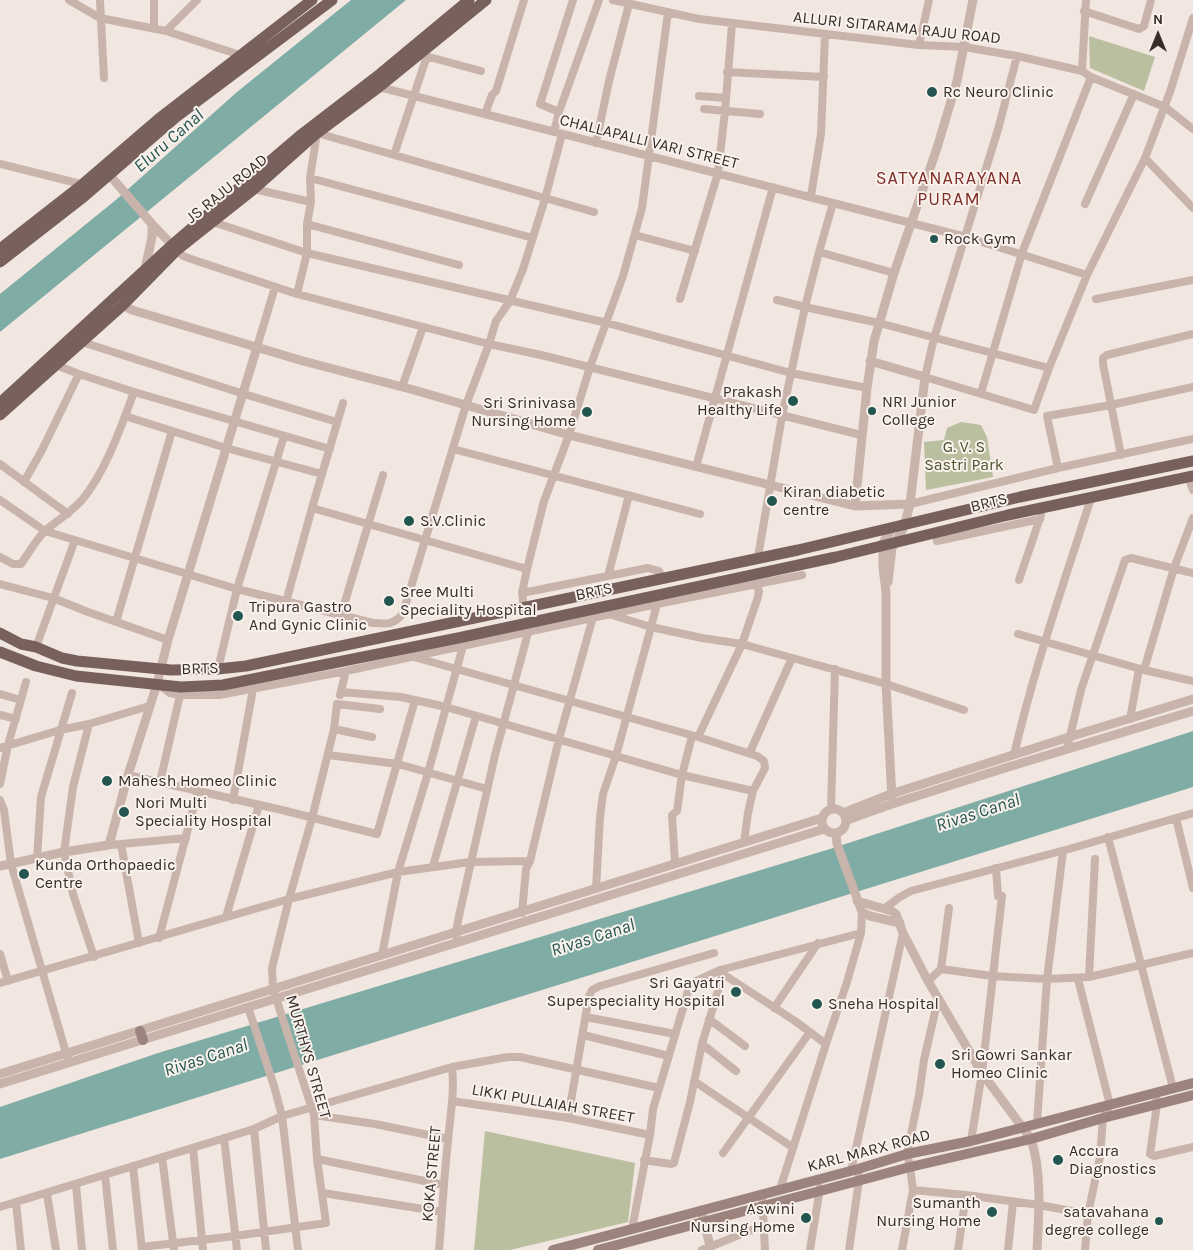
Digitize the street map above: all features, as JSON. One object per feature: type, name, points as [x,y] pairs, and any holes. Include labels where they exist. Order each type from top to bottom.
[{"type":"main road","points":[[0,262],[240,55],[312,0]]},
{"type":"main road","points":[[106,171],[332,0]]},
{"type":"main road","name":"JS RAJU ROAD","points":[[0,403],[118,302],[302,134],[380,74],[468,0]]},
{"type":"main road","name":"JS RAJU ROAD","points":[[0,415],[82,342],[145,269],[213,222],[254,190],[317,133],[422,55],[486,0]]},
{"type":"main road","points":[[0,249],[88,186]]},
{"type":"main road","points":[[0,633],[21,644],[36,646],[62,658],[77,662],[161,668],[218,669],[259,664],[798,550],[1020,497],[1193,461]]},
{"type":"main road","name":"BRTS","points":[[0,652],[36,666],[66,674],[200,688],[242,682],[478,634],[1191,477]]},
{"type":"main road","name":"KARL MARX ROAD","points":[[553,1250],[821,1179],[907,1154],[971,1141],[1193,1083]]},
{"type":"main road","name":"KARL MARX ROAD","points":[[598,1250],[763,1205],[910,1167],[1031,1139],[1193,1095]]},
{"type":"street","points":[[69,0],[100,18],[166,30],[240,55]]},
{"type":"street","points":[[100,0],[104,78]]},
{"type":"street","points":[[154,0],[154,28]]},
{"type":"street","points":[[166,30],[197,0]]},
{"type":"street","points":[[485,114],[492,95],[496,91],[524,0]]},
{"type":"street","points":[[559,112],[540,104],[573,0]]},
{"type":"street","points":[[0,500],[45,531],[136,559],[237,589],[373,623],[386,624],[399,619],[403,613],[426,541],[466,405],[496,321],[510,301],[533,238],[545,199],[558,133],[559,112],[599,0]]},
{"type":"street","name":"ALLURI SITARAMA RAJU ROAD","points":[[613,0],[699,20],[919,45],[964,47],[1017,56],[1082,71],[1091,77],[1165,107],[1192,125]]},
{"type":"street","points":[[919,45],[929,0]]},
{"type":"street","points":[[855,506],[870,361],[894,273],[937,148],[957,81],[973,0]]},
{"type":"street","points":[[1082,71],[1086,0]]},
{"type":"street","points":[[1084,12],[1139,29],[1144,26],[1151,0]]},
{"type":"street","points":[[596,143],[609,81],[629,4]]},
{"type":"street","points":[[524,609],[522,592],[544,501],[569,436],[590,367],[623,276],[642,208],[668,12]]},
{"type":"street","points":[[870,361],[1034,410],[1087,274],[1145,158],[1165,107],[1193,18]]},
{"type":"street","points":[[680,300],[718,173],[732,24]]},
{"type":"street","points":[[811,196],[821,134],[825,34]]},
{"type":"street","points":[[394,155],[413,95],[422,55],[481,71]]},
{"type":"street","points":[[888,544],[905,524],[910,504],[925,377],[934,338],[999,126],[1017,56]]},
{"type":"street","points":[[727,72],[824,77]]},
{"type":"street","points":[[980,393],[1022,253],[1091,77]]},
{"type":"street","name":"CHALLAPALLI VARI STREET","points":[[379,87],[811,196],[966,237],[1087,274]]},
{"type":"street","points":[[1085,204],[1134,94]]},
{"type":"street","points":[[699,96],[726,98]]},
{"type":"street","points":[[704,109],[760,114]]},
{"type":"street","points":[[297,294],[306,253],[307,224],[311,202],[310,178],[317,133],[594,212]]},
{"type":"street","points":[[1145,158],[1193,208]]},
{"type":"street","points":[[0,164],[88,186]]},
{"type":"street","points":[[106,171],[175,248],[184,256],[197,261],[297,294],[423,327],[862,435]]},
{"type":"street","points":[[310,178],[533,238]]},
{"type":"street","points":[[696,467],[774,187]]},
{"type":"street","points":[[254,190],[311,202]]},
{"type":"street","points":[[758,557],[791,372],[805,307],[833,203]]},
{"type":"street","points":[[213,222],[306,253],[607,323],[726,356],[867,388]]},
{"type":"street","points":[[145,269],[152,237],[152,224]]},
{"type":"street","points":[[307,224],[459,265]]},
{"type":"street","points":[[635,235],[695,250]]},
{"type":"street","points":[[820,252],[894,273]]},
{"type":"street","points":[[1096,299],[1193,280]]},
{"type":"street","points":[[109,845],[128,775],[157,684],[168,640],[275,287]]},
{"type":"street","points":[[777,300],[879,323],[1049,368]]},
{"type":"street","points":[[118,302],[132,310],[303,361],[466,405],[569,436],[855,506],[910,504],[1058,468],[1193,439]]},
{"type":"street","points":[[402,387],[423,327]]},
{"type":"street","points":[[1121,455],[1103,358],[1107,355],[1193,334]]},
{"type":"street","points":[[82,342],[337,422]]},
{"type":"street","points":[[56,365],[134,392],[330,449]]},
{"type":"street","points":[[24,482],[42,450],[79,374]]},
{"type":"street","points":[[1058,468],[1047,416],[1111,406],[1193,387]]},
{"type":"street","points":[[0,558],[13,564],[21,564],[45,531],[68,514],[82,500],[96,479],[134,392]]},
{"type":"street","points":[[286,602],[343,402]]},
{"type":"street","points":[[125,416],[226,448],[322,474]]},
{"type":"street","points":[[116,622],[172,431]]},
{"type":"street","points":[[218,669],[237,589],[284,436]]},
{"type":"street","points":[[453,449],[700,514]]},
{"type":"street","points":[[0,464],[68,514]]},
{"type":"street","points":[[341,615],[384,475]]},
{"type":"street","points":[[1191,477],[1193,490]]},
{"type":"street","points":[[608,576],[629,495]]},
{"type":"street","points":[[1014,755],[1045,642],[1091,498]]},
{"type":"street","points":[[312,508],[527,569]]},
{"type":"street","points":[[1019,580],[1044,508]]},
{"type":"street","points":[[1130,719],[1142,669],[1174,568],[1193,518],[1193,513]]},
{"type":"street","points":[[937,541],[1040,519]]},
{"type":"street","points":[[892,804],[886,684],[886,592],[891,551],[885,538],[893,527]]},
{"type":"street","points":[[36,646],[75,540]]},
{"type":"street","points":[[1067,749],[1092,656],[1125,560],[1131,558],[1193,573]]},
{"type":"street","points":[[522,592],[648,568],[659,571],[663,579]]},
{"type":"street","points":[[157,684],[169,692],[180,695],[219,695],[346,671],[748,585],[802,576]]},
{"type":"street","points":[[0,584],[53,598],[168,640]]},
{"type":"street","points":[[674,864],[672,815],[677,811],[682,775],[695,737],[742,644],[758,598],[759,591],[756,585]]},
{"type":"street","points":[[596,889],[603,794],[616,756],[657,604]]},
{"type":"street","points":[[610,614],[651,627],[742,644],[835,669],[964,710]]},
{"type":"street","points":[[522,913],[526,869],[530,861],[559,739],[594,618]]},
{"type":"street","points":[[457,942],[456,932],[486,789],[528,633]]},
{"type":"street","points":[[1018,634],[1092,656],[1193,681]]},
{"type":"street","points":[[382,955],[398,872],[463,646]]},
{"type":"street","points":[[412,657],[750,752],[764,761],[765,768],[753,791],[744,842]]},
{"type":"street","points":[[750,752],[792,658]]},
{"type":"street","points":[[831,809],[835,669]]},
{"type":"street","name":"MURTHYS STREET","points":[[295,1226],[326,1222],[316,1159],[314,1115],[274,989],[272,968],[328,755],[337,704],[346,671]]},
{"type":"street","points":[[0,784],[3,745],[16,719],[26,682]]},
{"type":"street","points":[[233,800],[253,688]]},
{"type":"street","points":[[341,692],[415,700],[446,707],[682,775],[753,791]]},
{"type":"street","points":[[37,858],[41,797],[72,693]]},
{"type":"street","points":[[0,694],[21,700]]},
{"type":"street","points":[[160,782],[180,695]]},
{"type":"street","points":[[845,816],[891,794],[1193,699]]},
{"type":"street","points":[[128,775],[377,834],[415,700]]},
{"type":"street","points":[[337,704],[380,709]]},
{"type":"street","points":[[3,745],[89,724],[149,706]]},
{"type":"street","points":[[845,816],[892,804],[1193,711]]},
{"type":"street","points":[[0,716],[16,719]]},
{"type":"street","points":[[433,866],[476,716]]},
{"type":"street","points":[[89,724],[73,787],[64,852],[73,894],[94,957]]},
{"type":"street","points":[[334,729],[372,737]]},
{"type":"street","points":[[328,755],[398,764],[486,789]]},
{"type":"street","points":[[159,938],[198,791]]},
{"type":"street","points":[[0,800],[4,810],[11,864],[67,1058]]},
{"type":"street","points":[[226,917],[259,805]]},
{"type":"street","points":[[0,1074],[67,1058],[142,1035],[274,989],[822,818],[831,809],[836,809],[845,816]]},
{"type":"street","points":[[884,908],[911,891],[1063,851],[1193,813]]},
{"type":"street","points":[[822,818],[824,829],[829,833],[836,834],[845,828],[845,816]]},
{"type":"street","points":[[1176,818],[1193,888]]},
{"type":"street","points":[[142,1035],[248,1010],[457,942],[824,829]]},
{"type":"street","points":[[780,1189],[792,1147],[847,982],[861,932],[862,912],[837,844],[836,834]]},
{"type":"street","points":[[1108,837],[1173,1088]]},
{"type":"street","points":[[0,866],[64,852],[109,845],[186,838]]},
{"type":"street","points":[[121,844],[139,944]]},
{"type":"street","points":[[1037,1124],[1047,979],[1063,851]]},
{"type":"street","points":[[1089,977],[1095,858]]},
{"type":"street","points":[[0,983],[139,944],[226,917],[398,872],[470,862],[530,861]]},
{"type":"street","points":[[971,1141],[982,1073],[1000,896],[996,868]]},
{"type":"street","points":[[856,899],[896,914],[903,933],[928,981],[982,1073],[1031,1139],[1035,1150],[1039,1205],[1037,1250]]},
{"type":"street","points":[[928,981],[941,969],[949,908]]},
{"type":"street","points":[[862,912],[870,916],[900,923]]},
{"type":"street","points":[[632,1229],[650,1135],[653,1109],[692,983],[818,943],[861,932]]},
{"type":"street","points":[[850,1250],[859,1180],[854,1170],[903,933]]},
{"type":"street","points":[[774,1008],[818,943]]},
{"type":"street","points":[[568,1118],[589,996],[592,990],[600,986],[714,953]]},
{"type":"street","points":[[941,969],[992,976],[1078,979],[1193,953]]},
{"type":"street","points":[[0,954],[8,981]]},
{"type":"street","points":[[722,972],[826,1044]]},
{"type":"street","points":[[644,1160],[674,1163],[702,1044],[722,972]]},
{"type":"street","points":[[1078,979],[1110,1105],[1103,1118],[1100,1157],[1088,1214],[1085,1250]]},
{"type":"street","points":[[902,1250],[913,1190],[907,1154],[924,1060],[938,999]]},
{"type":"street","points":[[248,1010],[274,1086],[282,1116],[298,1250]]},
{"type":"street","points":[[586,1017],[675,1034]]},
{"type":"street","points":[[709,1019],[745,1046]]},
{"type":"street","points":[[723,1153],[810,1032]]},
{"type":"street","points":[[583,1035],[669,1056]]},
{"type":"street","points":[[702,1044],[736,1071]]},
{"type":"street","points":[[0,1207],[254,1129],[282,1116],[311,1106],[452,1067],[508,1057],[520,1057],[659,1088]]},
{"type":"street","points":[[0,1084],[67,1058]]},
{"type":"street","name":"KOKA STREET","points":[[439,1250],[454,1080],[452,1067]]},
{"type":"street","points":[[694,1081],[792,1147]]},
{"type":"street","points":[[1156,1093],[1157,1104],[1150,1154],[1154,1156],[1193,1146]]},
{"type":"street","name":"LIKKI PULLAIAH STREET","points":[[452,1101],[568,1118],[650,1135]]},
{"type":"street","points":[[314,1115],[375,1124],[448,1139]]},
{"type":"street","points":[[254,1129],[266,1250]]},
{"type":"street","points":[[224,1138],[237,1250]]},
{"type":"street","points":[[193,1148],[203,1250]]},
{"type":"street","points":[[162,1157],[174,1247]]},
{"type":"street","points":[[316,1159],[444,1185]]},
{"type":"street","points":[[133,1166],[142,1248],[174,1247],[202,1240],[295,1226]]},
{"type":"street","points":[[106,1175],[113,1250]]},
{"type":"street","points":[[810,1250],[821,1179]]},
{"type":"street","points":[[76,1185],[82,1250]]},
{"type":"street","points":[[913,1190],[1039,1205],[1088,1214]]},
{"type":"street","points":[[322,1192],[442,1212]]},
{"type":"street","points":[[47,1194],[56,1250]]},
{"type":"street","points":[[762,1194],[765,1250]]},
{"type":"street","points":[[958,1250],[966,1195]]},
{"type":"street","points":[[1008,1250],[1013,1202]]},
{"type":"street","points":[[16,1203],[21,1250]]},
{"type":"street","points":[[701,1210],[705,1221],[707,1249],[764,1225]]},
{"type":"green space","points":[[1089,36],[1155,57],[1144,91],[1090,68]]},
{"type":"green space","name":"G. V. S Sastri Park","points":[[961,422],[981,425],[987,437],[993,477],[926,490],[924,442],[944,440],[947,428]]},
{"type":"green space","points":[[485,1131],[635,1163],[628,1222],[510,1250],[474,1250]]},
{"type":"water","points":[[351,0],[406,0],[0,332],[0,294],[117,199],[237,92]]},
{"type":"water","name":"Rivas Canal","points":[[1193,731],[1193,787],[0,1159],[0,1107],[158,1053],[830,849]]},
{"type":"place","name":"Rc Neuro Clinic","points":[[932,92]]},
{"type":"place","name":"Rock Gym","points":[[934,239]]},
{"type":"place","name":"Prakash Healthy Life","points":[[793,401]]},
{"type":"place","name":"NRI Junior College","points":[[872,411]]},
{"type":"place","name":"Sri Srinivasa Nursing Home","points":[[587,412]]},
{"type":"place","name":"Kiran diabetic centre","points":[[772,501]]},
{"type":"place","name":"S.V.Clinic","points":[[409,521]]},
{"type":"place","name":"Sree Multi Speciality Hospital","points":[[389,601]]},
{"type":"place","name":"Tripura Gastro And Gynic Clinic","points":[[238,616]]},
{"type":"place","name":"Mahesh Homeo Clinic","points":[[107,781]]},
{"type":"place","name":"Nori Multi Speciality Hospital","points":[[124,812]]},
{"type":"place","name":"Kunda Orthopaedic Centre","points":[[24,874]]},
{"type":"place","name":"Sri Gayatri Superspeciality Hospital","points":[[736,992]]},
{"type":"place","name":"Sneha Hospital","points":[[817,1004]]},
{"type":"place","name":"Sri Gowri Sankar Homeo Clinic","points":[[940,1064]]},
{"type":"place","name":"Accura Diagnostics","points":[[1058,1160]]},
{"type":"place","name":"Sumanth Nursing Home","points":[[992,1212]]},
{"type":"place","name":"Aswini Nursing Home","points":[[806,1218]]},
{"type":"place","name":"satavahana degree college","points":[[1159,1221]]},
{"type":"district","name":"SATYANARAYANA PURAM","points":[[949,189]]},
{"type":"water label","name":"Eluru Canal","points":[[169,141]]}]
